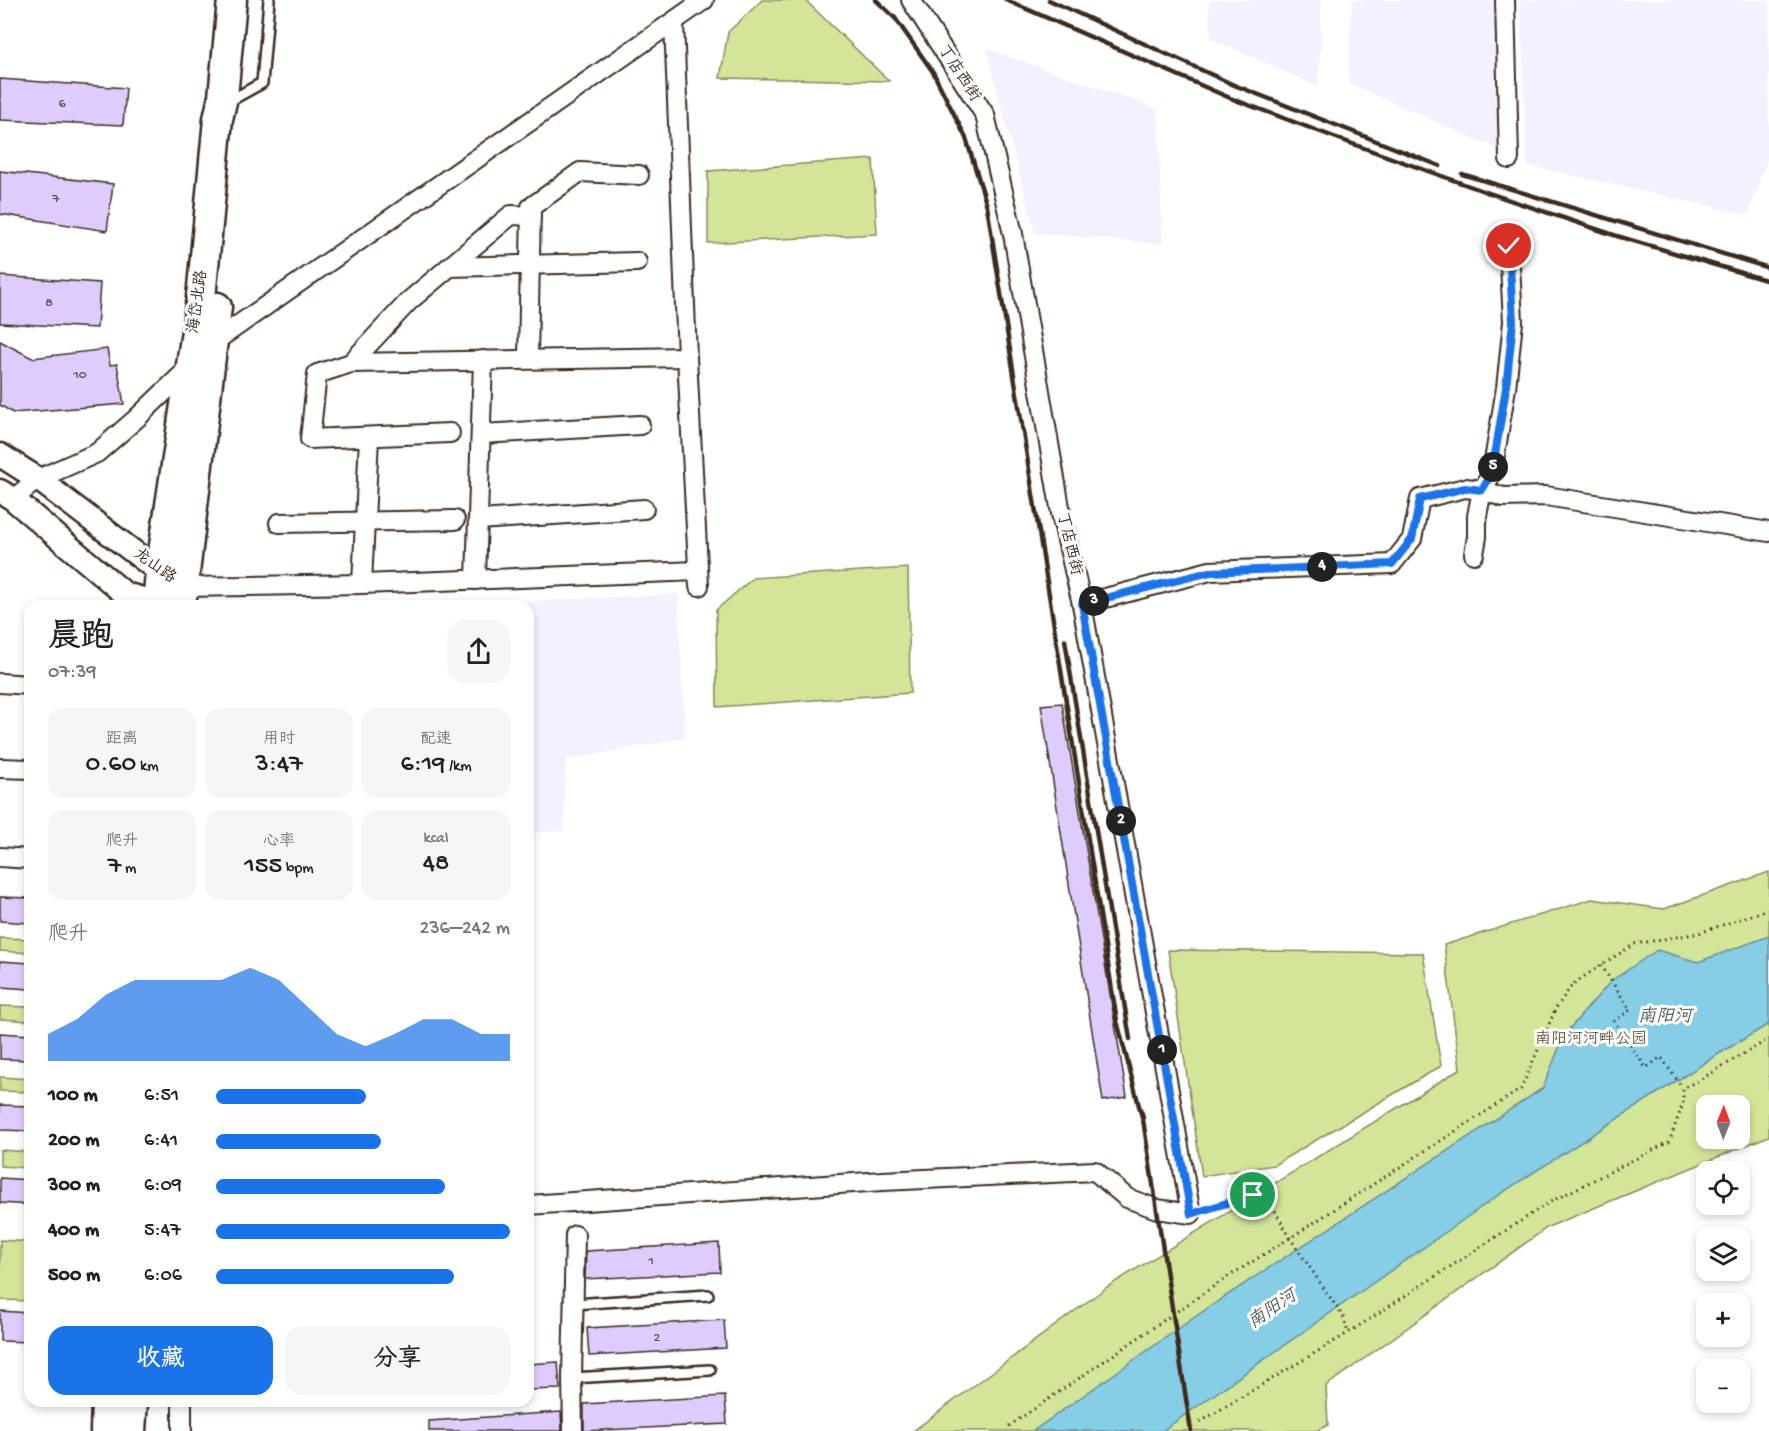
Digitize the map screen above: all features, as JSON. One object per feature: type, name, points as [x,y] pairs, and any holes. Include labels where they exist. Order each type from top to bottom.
[{"type":"main road","name":"海岱北路","points":[[168,595],[189,368],[201,298],[232,0]]},
{"type":"main road","name":"海岱北路","points":[[168,595],[214,340],[235,123],[233,99],[240,0]]},
{"type":"main road","points":[[105,1431],[106,1407]]},
{"type":"main road","points":[[131,1431],[132,1407]]},
{"type":"street","points":[[6,495],[96,453],[137,418],[189,368],[214,340],[704,0]]},
{"type":"street","name":"丁店西街","points":[[911,0],[984,114],[1013,234],[1062,519],[1082,604],[1191,1214]]},
{"type":"street","points":[[1505,0],[1509,159]]},
{"type":"street","points":[[168,595],[476,580],[698,579],[674,22]]},
{"type":"street","points":[[528,359],[531,207],[580,172],[639,175]]},
{"type":"street","points":[[351,363],[409,301],[511,215],[531,216]]},
{"type":"street","points":[[1474,554],[1482,490],[1492,473],[1506,388],[1513,322],[1509,246]]},
{"type":"street","points":[[449,267],[637,262]]},
{"type":"street","points":[[450,434],[310,439],[317,374],[351,363],[687,357]]},
{"type":"street","points":[[476,580],[483,360]]},
{"type":"street","points":[[481,434],[640,425]]},
{"type":"street","points":[[362,584],[369,437]]},
{"type":"street","name":"龙山路","points":[[0,455],[38,479],[168,595]]},
{"type":"street","points":[[1082,604],[1210,572],[1392,564],[1412,539],[1420,499],[1465,488],[1482,490],[1503,497],[1546,496],[1769,532]]},
{"type":"street","name":"龙山路","points":[[6,495],[125,594],[168,595]]},
{"type":"street","points":[[478,520],[644,508]]},
{"type":"street","points":[[279,523],[455,520]]},
{"type":"street","points":[[0,684],[24,685]]},
{"type":"street","points":[[0,768],[24,770]]},
{"type":"street","points":[[0,857],[24,858]]},
{"type":"street","points":[[534,1204],[883,1181],[1095,1171],[1127,1198],[1157,1209],[1191,1214]]},
{"type":"street","points":[[573,1431],[572,1378],[576,1234]]},
{"type":"street","points":[[182,1407],[182,1431]]},
{"type":"lane","points":[[233,99],[262,83],[269,0]]},
{"type":"lane","points":[[574,1304],[708,1295]]},
{"type":"lane","points":[[572,1378],[710,1370]]},
{"type":"path","points":[[1009,1426],[1220,1282],[1521,1089],[1556,1008],[1573,984],[1635,944],[1699,933],[1769,909]]},
{"type":"path","points":[[1200,1422],[1348,1332],[1551,1202],[1669,1142],[1683,1104],[1683,1088],[1661,1057],[1646,1068],[1614,1021],[1630,1010],[1601,965]]},
{"type":"path","points":[[1683,1088],[1769,1040]]},
{"type":"path","points":[[1191,1214],[1253,1195],[1268,1198],[1290,1239],[1344,1317],[1348,1332]]},
{"type":"shaded area","points":[[1209,0],[1322,0],[1319,87],[1211,39]]},
{"type":"shaded area","points":[[1352,0],[1494,0],[1498,149],[1348,83]]},
{"type":"shaded area","points":[[1520,0],[1769,0],[1769,154],[1748,215],[1527,165]]},
{"type":"shaded area","points":[[986,48],[1158,109],[1163,244],[1035,233]]},
{"type":"shaded area","points":[[678,594],[685,738],[566,760],[564,831],[534,833],[534,601]]},
{"type":"green space","points":[[762,0],[805,0],[889,81],[720,78],[728,32]]},
{"type":"green space","points":[[873,159],[877,234],[708,243],[708,171]]},
{"type":"green space","points":[[908,568],[910,693],[717,707],[716,610],[753,578]]},
{"type":"green space","name":"南阳河河畔公园","points":[[1769,872],[1769,1136],[1750,1144],[1750,1095],[1696,1095],[1696,1149],[1737,1149],[1708,1161],[1696,1161],[1696,1166],[1548,1227],[1326,1386],[1328,1425],[1316,1431],[913,1431],[1107,1287],[1460,1069],[1444,945],[1592,899],[1664,909]]},
{"type":"green space","points":[[0,938],[24,939],[24,953],[0,951]]},
{"type":"green space","points":[[1168,950],[1423,953],[1441,1066],[1274,1165],[1202,1176]]},
{"type":"green space","points":[[0,1006],[24,1007],[24,1021],[0,1019]]},
{"type":"green space","points":[[0,1077],[24,1079],[24,1092],[0,1091]]},
{"type":"green space","points":[[0,1150],[24,1152],[24,1168],[0,1166]]},
{"type":"green space","points":[[0,1240],[24,1242],[24,1301],[0,1300]]},
{"type":"water","name":"南阳河","points":[[1769,936],[1769,1024],[1500,1194],[1162,1431],[1033,1431],[1212,1305],[1543,1088],[1564,1035],[1611,981],[1657,950],[1698,962]]},
{"type":"building","points":[[0,79],[126,88],[123,125],[0,120]]},
{"type":"building","points":[[0,171],[113,184],[107,231],[0,214]]},
{"type":"building","points":[[0,276],[100,283],[97,328],[0,323]]},
{"type":"building","points":[[0,341],[32,358],[107,349],[110,365],[117,364],[124,404],[13,413],[0,405]]},
{"type":"building","points":[[1062,703],[1127,1097],[1103,1101],[1041,705]]},
{"type":"building","points":[[0,897],[24,898],[24,923],[0,921]]},
{"type":"building","points":[[0,961],[24,963],[24,989],[0,987]]},
{"type":"building","points":[[0,1033],[24,1035],[24,1060],[0,1059]]},
{"type":"building","points":[[0,1105],[24,1106],[24,1131],[0,1130]]},
{"type":"building","points":[[0,1178],[24,1180],[24,1205],[0,1203]]},
{"type":"building","points":[[719,1243],[720,1272],[585,1279],[586,1251]]},
{"type":"building","points":[[0,1311],[24,1313],[24,1342],[0,1341]]},
{"type":"building","points":[[724,1320],[726,1348],[589,1356],[587,1328]]},
{"type":"building","points":[[558,1362],[560,1389],[534,1390],[534,1364]]},
{"type":"building","points":[[725,1396],[727,1424],[584,1431],[584,1404]]},
{"type":"building","points":[[561,1412],[562,1431],[429,1431],[429,1421]]},
{"type":"railway","points":[[876,0],[895,18],[933,72],[966,138],[987,206],[1117,1021],[1143,1121]]},
{"type":"railway","points":[[1006,0],[1230,98],[1350,143],[1617,236],[1769,281]]},
{"type":"railway","points":[[1049,0],[1234,85],[1440,166]]},
{"type":"railway","points":[[1462,174],[1769,268]]},
{"type":"railway","points":[[1065,640],[1130,1039]]},
{"type":"railway","points":[[1142,1113],[1191,1431]]},
{"type":"route","points":[[1253,1195],[1191,1214],[1082,604],[1210,572],[1392,564],[1412,539],[1420,499],[1465,488],[1482,490],[1492,473],[1506,388],[1513,322],[1509,246]]}]
